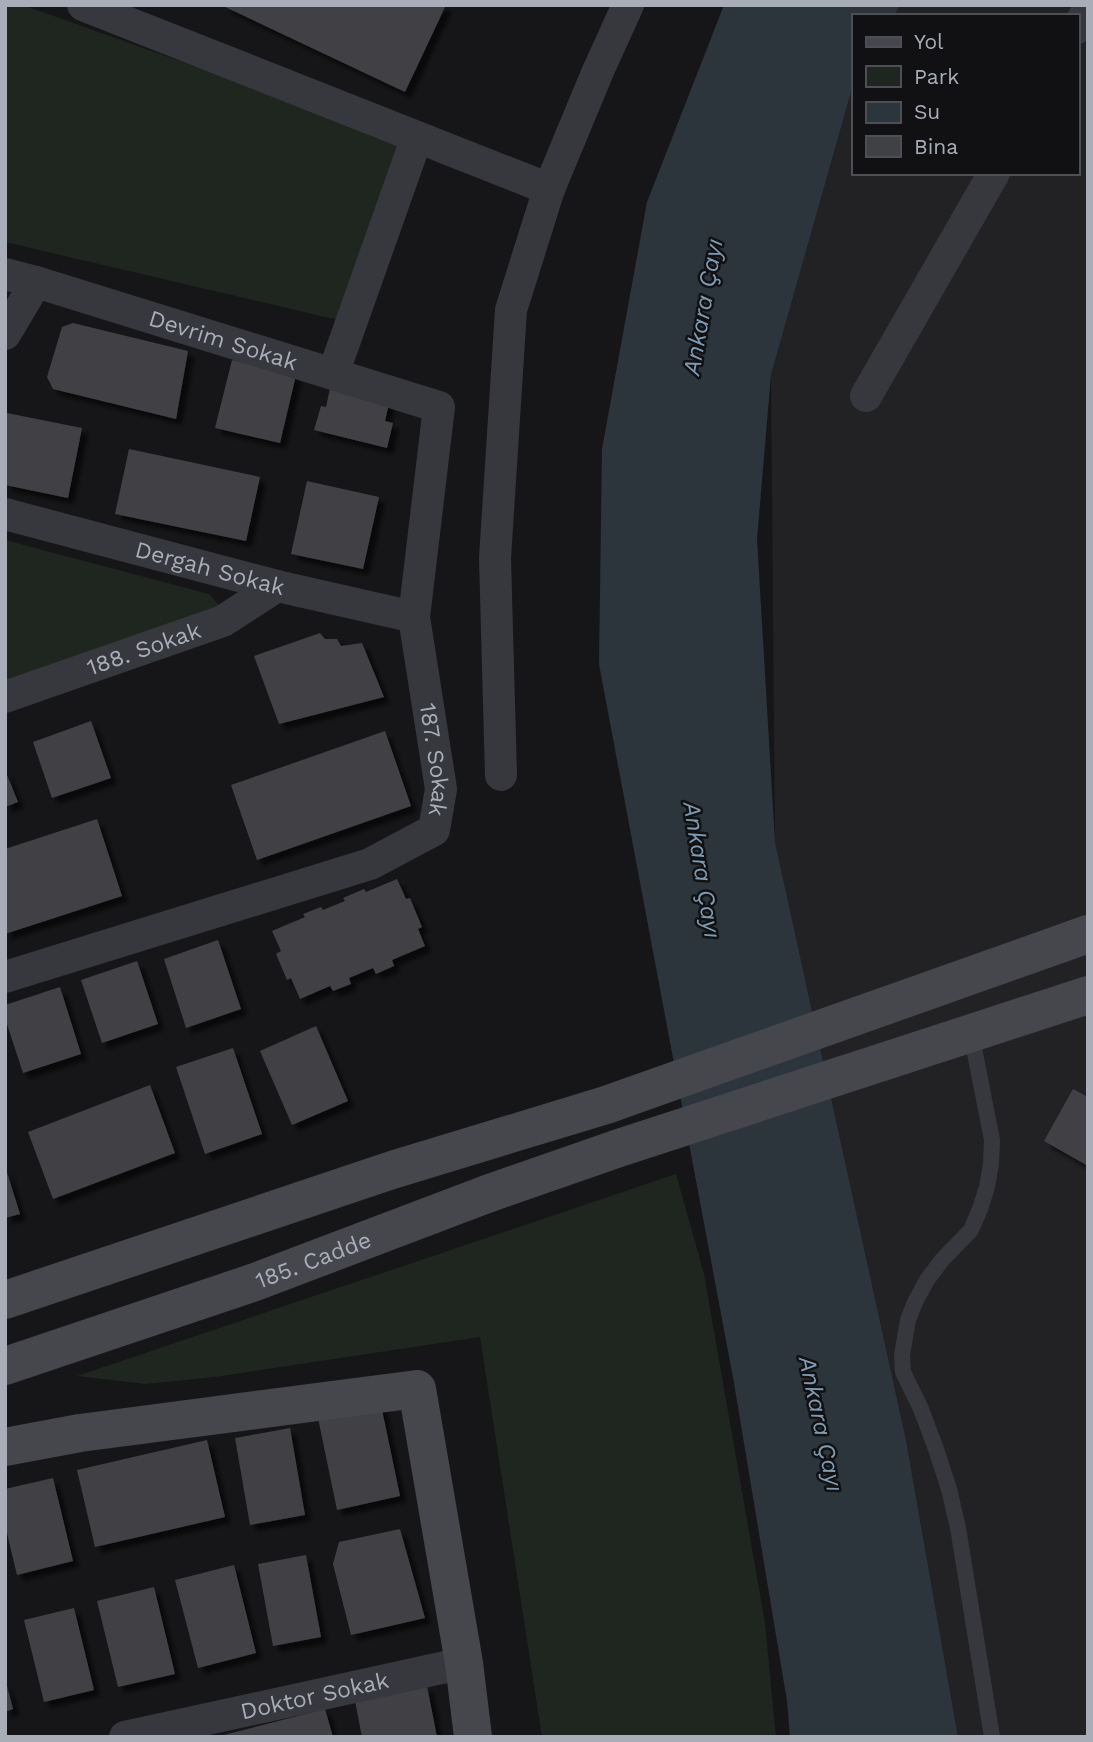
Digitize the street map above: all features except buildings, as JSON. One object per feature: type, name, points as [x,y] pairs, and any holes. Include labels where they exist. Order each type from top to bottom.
[{"type":"street","points":[[83,5],[549,189]]},
{"type":"street","points":[[501,775],[495,558],[511,310],[549,189],[628,5]]},
{"type":"street","points":[[333,374],[417,137]]},
{"type":"street","points":[[866,396],[993,175]]},
{"type":"street","name":"Devrim Sokak","points":[[5,274],[439,407]]},
{"type":"street","points":[[5,334],[36,282]]},
{"type":"street","name":"187. Sokak","points":[[5,977],[370,864],[434,830],[441,789],[414,617],[439,407]]},
{"type":"street","name":"Dergah Sokak","points":[[5,514],[277,586],[414,617]]},
{"type":"street","name":"188. Sokak","points":[[5,697],[223,621],[277,586]]},
{"type":"street","points":[[5,1300],[392,1170],[607,1105],[1088,934]]},
{"type":"street","name":"185. Cadde","points":[[5,1366],[255,1282],[487,1194],[619,1148],[1088,995]]},
{"type":"street","points":[[5,1447],[80,1433],[417,1389],[464,1663],[473,1737]]},
{"type":"street","name":"Doktor Sokak","points":[[125,1737],[464,1663]]},
{"type":"lane","points":[[971,1033],[992,1140],[987,1187],[971,1230],[942,1260],[915,1302],[908,1320],[902,1355],[903,1372],[921,1409],[949,1489],[958,1528],[992,1737]]},
{"type":"shaded area","points":[[900,5],[1088,5],[1088,1737],[958,1737],[906,1440],[775,842],[771,375],[852,89],[852,175],[1079,175],[1079,14],[895,14]]},
{"type":"green space","points":[[5,5],[23,5],[392,137],[398,147],[339,318],[5,242]]},
{"type":"green space","points":[[5,540],[209,594],[221,607],[5,684]]},
{"type":"green space","points":[[676,1174],[704,1274],[765,1623],[776,1737],[542,1737],[480,1337],[215,1377],[145,1384],[77,1376]]},
{"type":"water","name":"Ankara Çayı","points":[[724,5],[900,5],[895,14],[852,14],[852,89],[771,375],[757,539],[775,842],[906,1440],[958,1737],[790,1737],[787,1701],[734,1383],[599,664],[602,449],[647,202]]}]
